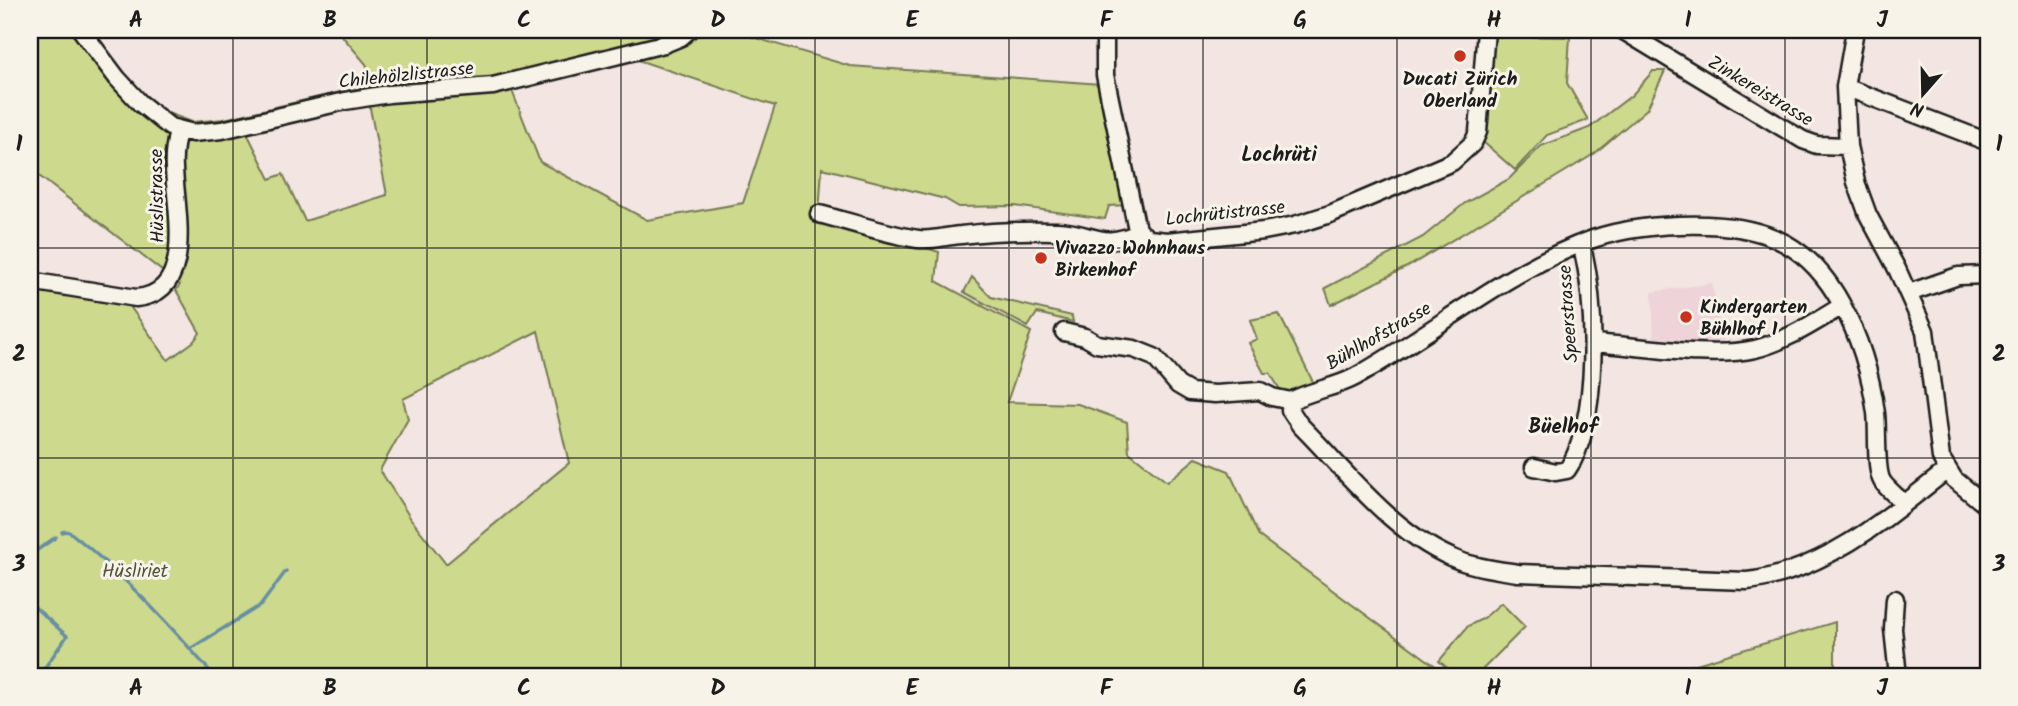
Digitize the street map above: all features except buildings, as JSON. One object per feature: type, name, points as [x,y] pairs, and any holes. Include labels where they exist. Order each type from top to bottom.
[{"type":"street","points":[[81,30],[117,78],[140,103],[162,122],[178,131]]},
{"type":"street","name":"Chilehölzlistrasse","points":[[178,131],[193,133],[222,130],[345,100],[493,86],[664,44],[681,37],[689,30]]},
{"type":"street","name":"Lochrütistrasse","points":[[1105,30],[1105,75],[1133,215],[1140,232],[1149,239],[1167,241],[1264,231],[1295,225],[1329,214],[1452,162],[1474,143],[1478,132],[1486,30]]},
{"type":"street","name":"Zinkereistrasse","points":[[1622,30],[1795,136],[1817,145],[1848,146]]},
{"type":"street","points":[[1855,30],[1845,88],[1848,146],[1856,182],[1868,215],[1909,293],[1928,345],[1937,443],[1947,470],[1988,507]]},
{"type":"street","points":[[1845,88],[1988,142]]},
{"type":"street","name":"Hüslistrasse","points":[[30,281],[136,298],[154,294],[164,286],[174,271],[178,252],[173,158],[178,131]]},
{"type":"street","points":[[819,214],[919,240],[1012,231],[1062,231],[1101,242],[1124,240],[1140,232]]},
{"type":"street","name":"Bühlhofstrasse","points":[[1291,401],[1352,379],[1528,269],[1581,244],[1614,233],[1678,224],[1718,225],[1763,232],[1796,249],[1810,260],[1826,277],[1842,306],[1857,338],[1869,375],[1876,414],[1881,481],[1904,504]]},
{"type":"street","name":"Speerstrasse","points":[[1534,467],[1556,472],[1567,470],[1572,464],[1583,430],[1593,342],[1590,289],[1581,244]]},
{"type":"street","points":[[1909,293],[1958,276],[1988,275]]},
{"type":"street","points":[[1593,342],[1716,353],[1754,349],[1799,331],[1842,306]]},
{"type":"street","points":[[1064,332],[1085,337],[1097,344],[1134,349],[1154,357],[1170,377],[1190,392],[1215,394],[1260,391],[1291,401],[1290,410],[1300,425],[1403,529],[1438,551],[1485,568],[1518,573],[1746,581],[1768,579],[1807,565],[1872,527],[1947,470]]},
{"type":"street","points":[[1895,599],[1893,629],[1898,676]]},
{"type":"shaded area","name":"Kindergarten Bühlhof 1","points":[[1712,283],[1725,349],[1654,343],[1652,292]]},
{"type":"green space","name":"Hüsliriet","points":[[30,30],[89,30],[134,87],[165,112],[192,122],[224,119],[375,84],[366,64],[337,30],[647,30],[673,41],[715,30],[729,30],[850,66],[1101,84],[1126,205],[1109,206],[1105,219],[1015,206],[959,207],[945,199],[822,168],[819,214],[939,252],[936,281],[1031,332],[1007,402],[1078,404],[1127,422],[1129,452],[1167,482],[1196,458],[1229,471],[1259,536],[1449,676],[30,676],[30,281],[104,293],[96,301],[129,305],[168,360],[193,342],[200,333],[176,290],[180,285],[30,169]],"holes":[[[620,54],[775,106],[743,203],[647,220],[540,162],[509,83]],[[368,98],[387,195],[305,221],[283,174],[270,179],[243,125]],[[538,331],[569,463],[446,564],[411,519],[380,470],[408,419],[403,399]]]},
{"type":"green space","points":[[1494,36],[1570,37],[1567,83],[1588,120],[1547,135],[1515,170],[1482,141],[1488,125]]},
{"type":"green space","points":[[1653,71],[1665,71],[1647,109],[1594,154],[1411,265],[1331,305],[1325,288],[1423,237],[1465,203],[1509,179],[1541,146],[1589,128],[1632,95]]},
{"type":"green space","points":[[972,277],[991,297],[1072,316],[1073,322],[1037,313],[1028,327],[964,292]]},
{"type":"green space","points":[[1279,314],[1314,384],[1297,391],[1282,393],[1270,373],[1264,373],[1248,343],[1257,339],[1250,320]]},
{"type":"green space","points":[[1501,603],[1525,627],[1476,676],[1457,676],[1439,661],[1468,626],[1484,618]]},
{"type":"green space","points":[[1835,622],[1835,676],[1657,676]]},
{"type":"waterway","points":[[62,532],[71,533],[128,583],[214,676]]},
{"type":"waterway","points":[[30,555],[56,537]]},
{"type":"waterway","points":[[190,649],[261,605],[286,571]]},
{"type":"waterway","points":[[30,603],[67,636],[39,676]]},
{"type":"place","name":"Ducati Zürich Oberland","points":[[1460,56]]},
{"type":"place","name":"Vivazzo Wohnhaus Birkenhof","points":[[1041,258]]},
{"type":"place","name":"Kindergarten Bühlhof 1","points":[[1686,317]]},
{"type":"district","name":"Lochrüti","points":[[1279,154]]},
{"type":"district","name":"Büelhof","points":[[1563,426]]}]
